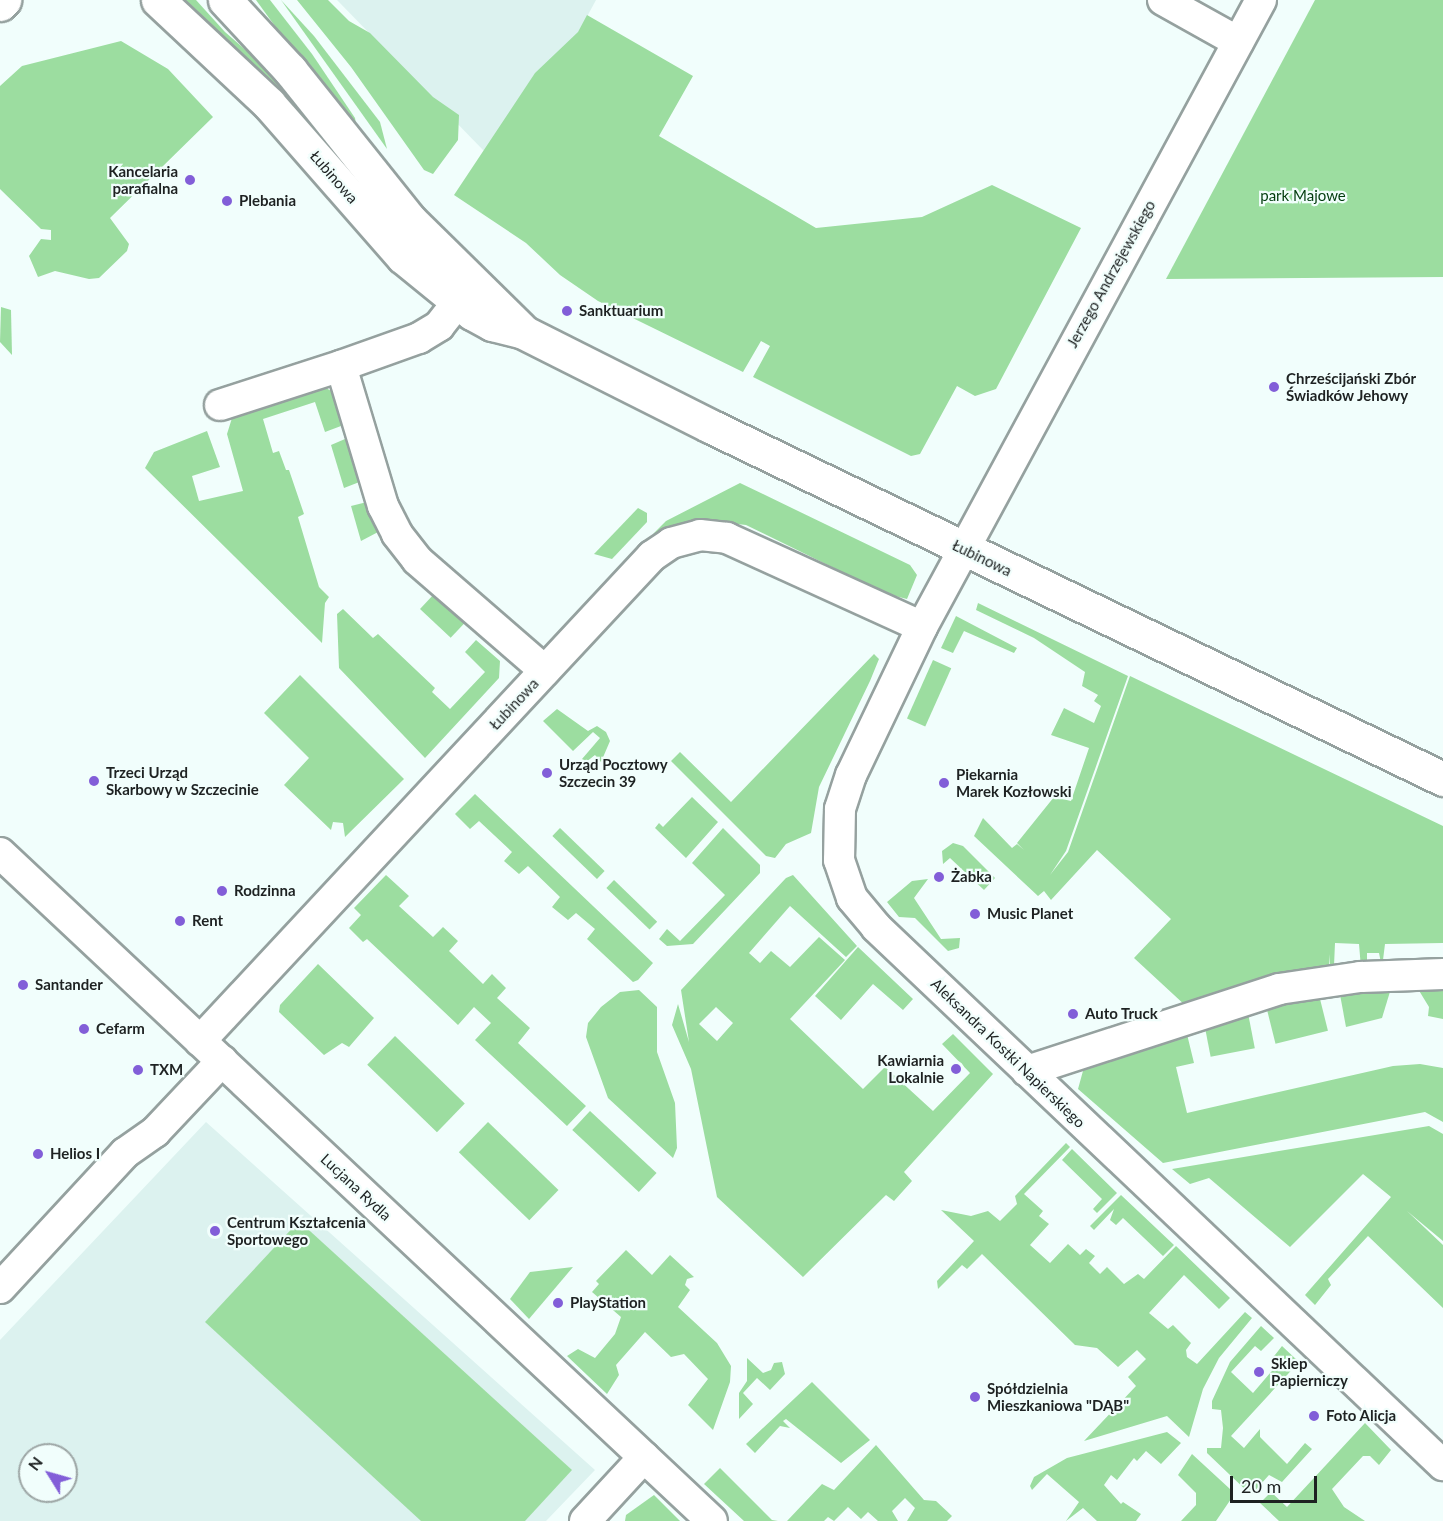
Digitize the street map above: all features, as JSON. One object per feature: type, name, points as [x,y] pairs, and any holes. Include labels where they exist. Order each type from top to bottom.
[{"type":"street","points":[[0,4],[4,0]]},
{"type":"street","name":"Łubinowa","points":[[158,0],[269,104],[403,257],[457,303],[492,324],[523,332],[963,548],[1443,779]]},
{"type":"street","name":"Łubinowa","points":[[225,0],[290,70],[422,233],[523,332]]},
{"type":"street","points":[[1162,0],[1238,42]]},
{"type":"street","name":"Jerzego Andrzejewskiego","points":[[963,548],[1261,0]]},
{"type":"street","points":[[220,405],[341,366],[418,338],[439,326],[457,303]]},
{"type":"street","points":[[341,366],[383,506],[397,534],[417,560],[545,670]]},
{"type":"street","name":"Łubinowa","points":[[200,1041],[652,556],[671,543],[700,535],[727,538],[758,550],[922,627]]},
{"type":"street","name":"Aleksandra Kostki Napierskiego","points":[[963,548],[922,627],[851,776],[840,809],[839,860],[852,898],[876,927],[1443,1465]]},
{"type":"street","name":"Lucjana Rydla","points":[[0,853],[712,1521]]},
{"type":"street","points":[[1027,1071],[1279,989],[1360,977],[1443,975]]},
{"type":"street","points":[[0,1287],[125,1153],[155,1132],[222,1061]]},
{"type":"street","points":[[594,1518],[644,1457]]},
{"type":"shaded area","points":[[337,0],[596,0],[549,87],[484,151]]},
{"type":"shaded area","name":"Centrum Kształcenia Sportowego","points":[[206,1122],[595,1470],[546,1521],[0,1521],[0,1340]]},
{"type":"green space","points":[[181,0],[196,0],[225,32],[278,78],[335,149],[329,149],[242,55]]},
{"type":"green space","points":[[256,0],[270,0],[312,54],[355,118],[359,142]]},
{"type":"green space","points":[[281,0],[314,36],[380,122],[387,149]]},
{"type":"green space","points":[[297,0],[328,0],[349,21],[370,33],[433,97],[459,115],[458,140],[433,174],[424,170],[351,67]]},
{"type":"green space","name":"park Majowe","points":[[1315,0],[1443,0],[1443,277],[1166,279]]},
{"type":"green space","points":[[587,15],[693,76],[659,136],[816,228],[922,217],[992,185],[1081,228],[996,389],[975,396],[957,386],[920,454],[911,456],[753,377],[770,346],[761,341],[743,372],[598,301],[560,275],[526,243],[454,195],[535,73],[578,32]]},
{"type":"green space","points":[[121,41],[168,69],[213,117],[110,218],[129,244],[127,251],[99,278],[89,279],[55,271],[38,277],[29,256],[41,239],[51,240],[51,230],[41,229],[0,189],[0,86],[22,66]]},
{"type":"green space","points":[[1,307],[11,310],[12,355],[0,342]]},
{"type":"green space","points":[[318,383],[336,394],[348,416],[341,426],[325,432],[315,402],[263,419],[273,453],[279,451],[286,470],[289,470],[304,514],[298,517],[319,587],[329,597],[325,603],[322,643],[145,468],[154,452],[207,431],[220,467],[192,476],[199,501],[243,491],[227,434],[232,418],[238,410]]},
{"type":"green space","points":[[345,439],[351,441],[362,481],[344,488],[331,445]]},
{"type":"green space","points":[[740,483],[910,565],[917,575],[907,599],[887,594],[746,525],[703,520],[653,534],[666,521]]},
{"type":"green space","points":[[371,501],[380,531],[361,541],[351,506]]},
{"type":"green space","points":[[638,508],[647,513],[647,522],[612,559],[594,554]]},
{"type":"green space","points":[[435,593],[466,622],[451,638],[420,609]]},
{"type":"green space","points":[[978,603],[1128,676],[1066,851],[1050,875],[1068,852],[1130,676],[1443,826],[1443,943],[1385,944],[1382,968],[1379,953],[1367,953],[1367,968],[1361,968],[1359,944],[1335,943],[1334,966],[1330,967],[1329,954],[1329,967],[1187,1007],[1134,958],[1171,919],[1097,850],[1051,900],[1044,891],[1038,896],[974,836],[983,818],[1012,848],[1017,844],[1024,850],[1017,843],[1054,797],[1071,801],[1089,748],[1051,735],[1064,708],[1094,723],[1101,706],[1094,701],[1098,695],[1082,686],[1085,672],[1034,638],[976,610]]},
{"type":"green space","points":[[343,609],[373,638],[378,634],[435,688],[432,692],[450,709],[485,672],[465,652],[476,640],[500,661],[499,678],[425,758],[339,668],[337,614]]},
{"type":"green space","points":[[956,616],[1017,648],[1014,653],[964,631],[953,653],[941,648]]},
{"type":"green space","points":[[874,654],[879,659],[870,681],[819,787],[811,833],[786,844],[775,858],[766,856],[671,761],[680,752],[731,802]]},
{"type":"green space","points":[[933,660],[951,668],[925,727],[907,718]]},
{"type":"green space","points":[[300,675],[404,779],[345,837],[343,823],[333,822],[331,830],[284,785],[309,758],[264,713]]},
{"type":"green space","points":[[557,709],[588,731],[597,726],[606,732],[610,741],[601,762],[595,755],[586,762],[582,759],[600,738],[593,732],[573,751],[543,721]]},
{"type":"green space","points":[[475,794],[653,963],[638,980],[633,982],[587,939],[595,929],[576,913],[568,920],[552,907],[560,897],[528,866],[519,874],[504,861],[512,852],[479,821],[470,829],[455,814]]},
{"type":"green space","points":[[692,797],[718,822],[686,858],[655,828],[659,823],[663,827]]},
{"type":"green space","points":[[560,828],[605,871],[597,879],[552,836]]},
{"type":"green space","points":[[723,828],[760,865],[760,873],[693,944],[667,946],[659,939],[667,929],[680,941],[725,895],[692,863]]},
{"type":"green space","points":[[953,843],[963,846],[995,878],[984,890],[950,858],[943,864],[942,851]]},
{"type":"green space","points":[[386,875],[409,896],[399,906],[433,937],[443,927],[458,941],[449,951],[483,984],[492,974],[506,988],[497,998],[530,1028],[518,1043],[586,1106],[567,1126],[475,1040],[491,1023],[474,1007],[458,1025],[367,939],[363,942],[349,928],[361,915],[354,908]]},
{"type":"green space","points":[[793,875],[857,946],[846,957],[790,906],[749,953],[760,963],[771,951],[790,967],[819,937],[845,960],[790,1019],[863,1089],[885,1067],[933,1111],[970,1073],[942,1044],[953,1034],[993,1074],[904,1172],[912,1181],[894,1201],[886,1195],[803,1277],[717,1197],[691,1069],[672,1025],[678,1004],[689,1042],[681,990],[786,878]],"holes":[[[716,1007],[733,1023],[717,1041],[699,1024]]]},
{"type":"green space","points":[[928,879],[914,898],[941,939],[960,938],[959,948],[948,951],[915,918],[899,917],[887,902],[912,881]]},
{"type":"green space","points":[[614,880],[657,922],[650,930],[606,888]]},
{"type":"green space","points":[[858,947],[913,999],[903,1010],[873,984],[841,1020],[815,996]]},
{"type":"green space","points":[[318,964],[374,1018],[349,1047],[342,1043],[324,1055],[279,1012],[280,1005]]},
{"type":"green space","points":[[1415,984],[1443,984],[1443,1019],[1428,1016],[1429,1007]]},
{"type":"green space","points":[[1392,985],[1382,1018],[1346,1027],[1339,989]]},
{"type":"green space","points":[[639,990],[657,1007],[657,1052],[675,1103],[677,1148],[673,1158],[608,1098],[586,1037],[588,1023],[601,1007],[620,992]]},
{"type":"green space","points":[[1318,991],[1328,1031],[1276,1044],[1266,1004]]},
{"type":"green space","points":[[1247,1008],[1255,1048],[1211,1057],[1203,1017]]},
{"type":"green space","points":[[1185,1026],[1194,1063],[1176,1067],[1187,1113],[1393,1066],[1420,1064],[1443,1068],[1443,1122],[1425,1112],[1163,1163],[1078,1089],[1086,1060]]},
{"type":"green space","points":[[395,1036],[465,1103],[437,1132],[367,1065]]},
{"type":"green space","points":[[590,1111],[657,1173],[639,1192],[572,1130]]},
{"type":"green space","points":[[488,1122],[558,1190],[529,1220],[459,1152]]},
{"type":"green space","points":[[1429,1126],[1443,1134],[1443,1241],[1407,1211],[1443,1245],[1443,1308],[1368,1236],[1328,1279],[1331,1285],[1315,1305],[1305,1295],[1391,1197],[1363,1174],[1290,1247],[1209,1178],[1190,1184],[1172,1169]]},
{"type":"green space","points":[[1066,1143],[1070,1147],[1024,1194],[1043,1211],[1039,1216],[1049,1224],[1030,1245],[1050,1263],[1068,1244],[1080,1255],[1086,1249],[1095,1256],[1089,1263],[1100,1274],[1107,1267],[1124,1284],[1138,1274],[1144,1279],[1176,1246],[1230,1298],[1219,1309],[1184,1275],[1149,1313],[1168,1329],[1173,1325],[1191,1343],[1186,1350],[1187,1357],[1197,1364],[1245,1312],[1252,1318],[1219,1358],[1203,1389],[1189,1437],[1167,1416],[1084,1441],[1136,1386],[1128,1377],[1146,1359],[1137,1350],[1118,1367],[1097,1348],[1075,1345],[982,1254],[967,1269],[962,1265],[938,1289],[937,1281],[974,1241],[941,1210],[971,1216],[988,1211],[1000,1221],[1017,1204],[1015,1196]]},
{"type":"green space","points":[[1072,1149],[1117,1193],[1097,1213],[1093,1209],[1102,1199],[1062,1160]]},
{"type":"green space","points":[[1121,1195],[1174,1245],[1163,1256],[1123,1218],[1116,1225],[1110,1220],[1114,1209],[1094,1230],[1090,1226]]},
{"type":"green space","points":[[299,1221],[572,1470],[525,1521],[421,1521],[205,1322]]},
{"type":"green space","points":[[626,1250],[652,1275],[670,1255],[694,1277],[687,1279],[685,1285],[690,1290],[678,1307],[717,1343],[731,1366],[730,1382],[713,1430],[688,1405],[708,1379],[684,1354],[671,1357],[645,1332],[616,1365],[619,1375],[607,1394],[567,1356],[578,1349],[595,1358],[615,1334],[621,1317],[592,1292],[599,1284],[596,1281]]},
{"type":"green space","points":[[573,1267],[529,1319],[510,1299],[530,1272]]},
{"type":"green space","points":[[1261,1326],[1274,1338],[1261,1351],[1255,1346],[1231,1372],[1253,1393],[1277,1365],[1271,1360],[1282,1346],[1299,1362],[1231,1436],[1244,1448],[1260,1429],[1260,1437],[1287,1464],[1305,1443],[1312,1449],[1282,1482],[1269,1475],[1251,1495],[1207,1453],[1207,1448],[1221,1448],[1223,1428],[1221,1410],[1212,1409],[1212,1401],[1230,1362]]},
{"type":"green space","points":[[747,1358],[763,1373],[771,1370],[774,1363],[782,1362],[785,1374],[770,1390],[757,1378],[743,1393],[753,1404],[739,1419],[739,1393],[747,1381]]},
{"type":"green space","points":[[812,1382],[870,1440],[841,1463],[786,1419],[783,1421],[790,1428],[780,1426],[755,1453],[746,1444]]},
{"type":"green space","points":[[1365,1423],[1391,1450],[1379,1465],[1370,1456],[1363,1456],[1332,1489],[1344,1507],[1365,1521],[1279,1521],[1260,1503],[1271,1492],[1287,1507]]},
{"type":"green space","points":[[1167,1432],[1181,1443],[1161,1464],[1146,1451],[1137,1461],[1134,1458],[1117,1480],[1111,1475],[1104,1485],[1121,1504],[1123,1502],[1141,1514],[1136,1521],[1097,1521],[1083,1508],[1066,1521],[1079,1502],[1047,1474],[1032,1490],[1030,1486],[1034,1477],[1067,1458]]},
{"type":"green space","points":[[876,1445],[924,1500],[936,1501],[952,1516],[947,1521],[907,1521],[915,1508],[905,1498],[892,1511],[898,1521],[878,1521],[868,1512],[861,1519],[848,1507],[834,1521],[828,1517],[824,1521],[787,1521],[822,1484],[834,1490]]},
{"type":"green space","points":[[1192,1454],[1230,1489],[1231,1499],[1216,1521],[1181,1521],[1196,1505],[1196,1493],[1178,1475]]},
{"type":"green space","points":[[720,1468],[772,1520],[778,1521],[744,1521],[704,1484]]},
{"type":"green space","points":[[654,1495],[680,1521],[625,1521],[626,1515]]},
{"type":"place","name":"Kancelaria parafialna","points":[[190,180]]},
{"type":"place","name":"Plebania","points":[[227,201]]},
{"type":"place","name":"Sanktuarium","points":[[567,311]]},
{"type":"place","name":"Chrześcijański Zbór Świadków Jehowy","points":[[1274,387]]},
{"type":"place","name":"Urząd Pocztowy Szczecin 39","points":[[547,773]]},
{"type":"place","name":"Trzeci Urząd Skarbowy w Szczecinie","points":[[94,781]]},
{"type":"place","name":"Piekarnia Marek Kozłowski","points":[[944,783]]},
{"type":"place","name":"Żabka","points":[[939,877]]},
{"type":"place","name":"Rodzinna","points":[[222,891]]},
{"type":"place","name":"Music Planet","points":[[975,914]]},
{"type":"place","name":"Rent","points":[[180,921]]},
{"type":"place","name":"Santander","points":[[23,985]]},
{"type":"place","name":"Auto Truck","points":[[1073,1014]]},
{"type":"place","name":"Cefarm","points":[[84,1029]]},
{"type":"place","name":"Kawiarnia Lokalnie","points":[[956,1069]]},
{"type":"place","name":"TXM","points":[[138,1070]]},
{"type":"place","name":"Helios I","points":[[38,1154]]},
{"type":"place","name":"Centrum Kształcenia Sportowego","points":[[215,1231]]},
{"type":"place","name":"PlayStation","points":[[558,1303]]},
{"type":"place","name":"Sklep Papierniczy","points":[[1259,1372]]},
{"type":"place","name":"Spółdzielnia Mieszkaniowa \"DĄB\"","points":[[975,1397]]},
{"type":"place","name":"Foto Alicja","points":[[1314,1416]]}]
